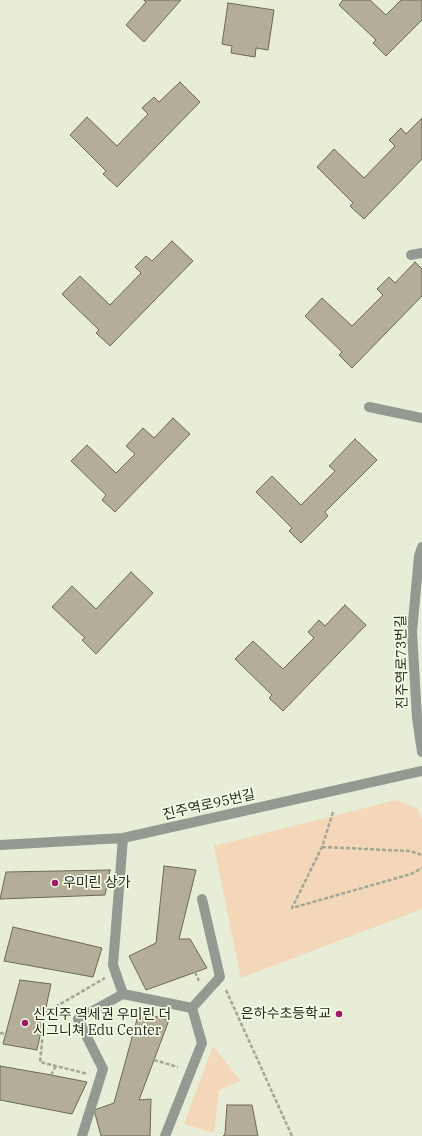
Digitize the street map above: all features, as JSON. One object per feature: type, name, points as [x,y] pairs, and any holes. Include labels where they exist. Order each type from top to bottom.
[{"type":"street","points":[[411,255],[422,253]]},
{"type":"street","points":[[369,408],[422,418]]},
{"type":"street","name":"진주역로73번길","points":[[422,547],[419,556],[412,632],[417,718],[422,752]]},
{"type":"street","name":"진주역로95번길","points":[[0,845],[123,838],[422,771]]},
{"type":"street","points":[[123,838],[113,965],[123,994]]},
{"type":"street","points":[[192,1008],[220,977],[202,899]]},
{"type":"street","points":[[82,1136],[103,1069],[78,1019],[123,994],[192,1008]]},
{"type":"street","points":[[165,1136],[202,1043],[192,1008]]},
{"type":"path","points":[[332,812],[322,847],[292,908],[411,874],[422,868]]},
{"type":"path","points":[[322,847],[410,851],[422,854]]},
{"type":"path","points":[[220,977],[292,1136]]},
{"type":"path","points":[[45,1012],[107,978]]},
{"type":"path","points":[[45,1012],[78,1019]]},
{"type":"path","points":[[45,1012],[40,1062],[101,1077]]},
{"type":"path","points":[[0,1033],[5,1034]]},
{"type":"path","points":[[154,1060],[191,1071]]},
{"type":"path","points":[[51,1075],[56,1066]]},
{"type":"shaded area","points":[[396,800],[418,809],[422,819],[422,909],[241,978],[214,846]]},
{"type":"shaded area","points":[[213,1046],[241,1081],[219,1090],[214,1133],[184,1124]]},
{"type":"building","points":[[144,0],[181,0],[144,42],[126,25],[146,2]]},
{"type":"building","points":[[343,0],[370,0],[386,15],[401,0],[422,0],[422,20],[386,56],[373,43],[376,40],[339,5]]},
{"type":"building","points":[[228,3],[274,10],[268,50],[256,48],[255,57],[231,53],[232,46],[222,44]]},
{"type":"building","points":[[180,82],[200,102],[117,187],[103,174],[106,171],[70,135],[87,117],[117,146],[148,114],[142,108],[154,97],[159,102]]},
{"type":"building","points":[[422,118],[422,159],[364,219],[350,206],[353,203],[317,167],[334,149],[364,178],[395,146],[389,140],[401,128],[406,134]]},
{"type":"building","points":[[172,241],[193,261],[110,346],[96,333],[99,330],[62,294],[80,276],[110,305],[141,273],[135,267],[146,256],[152,261]]},
{"type":"building","points":[[415,262],[422,269],[422,296],[352,368],[339,355],[342,352],[305,316],[322,298],[352,326],[383,295],[377,289],[389,277],[395,283]]},
{"type":"building","points":[[173,418],[190,434],[115,512],[102,500],[106,495],[71,461],[87,445],[116,473],[135,454],[126,446],[143,428],[154,438]]},
{"type":"building","points":[[355,439],[377,460],[325,512],[328,516],[301,543],[289,531],[292,528],[256,492],[272,476],[301,505],[335,471],[329,466]]},
{"type":"building","points":[[131,572],[153,593],[96,654],[82,640],[85,638],[52,607],[72,586],[96,609]]},
{"type":"building","points":[[345,605],[366,625],[283,711],[269,698],[272,695],[235,659],[253,641],[283,669],[314,638],[308,632],[319,620],[325,626]]},
{"type":"building","points":[[164,866],[196,870],[179,939],[190,939],[207,968],[146,990],[129,956],[156,943]]},
{"type":"building","name":"우미린 상가","points":[[110,870],[105,895],[0,899],[6,872]]},
{"type":"building","points":[[13,927],[102,948],[93,977],[4,961]]},
{"type":"building","name":"신진주 역세권 우미린 더 시그니쳐 Edu Center","points":[[20,980],[51,984],[37,1050],[3,1044]]},
{"type":"building","points":[[139,1012],[169,1020],[139,1100],[151,1099],[150,1136],[101,1136],[94,1110],[114,1103]]},
{"type":"building","points":[[0,1066],[87,1082],[72,1114],[0,1100]]},
{"type":"building","points":[[227,1105],[252,1105],[258,1136],[223,1136],[225,1134]]},
{"type":"place","name":"우미린 상가","points":[[55,883]]},
{"type":"place","name":"은하수초등학교","points":[[339,1014]]},
{"type":"place","name":"신진주 역세권 우미린 더 시그니쳐 Edu Center","points":[[25,1023]]}]
